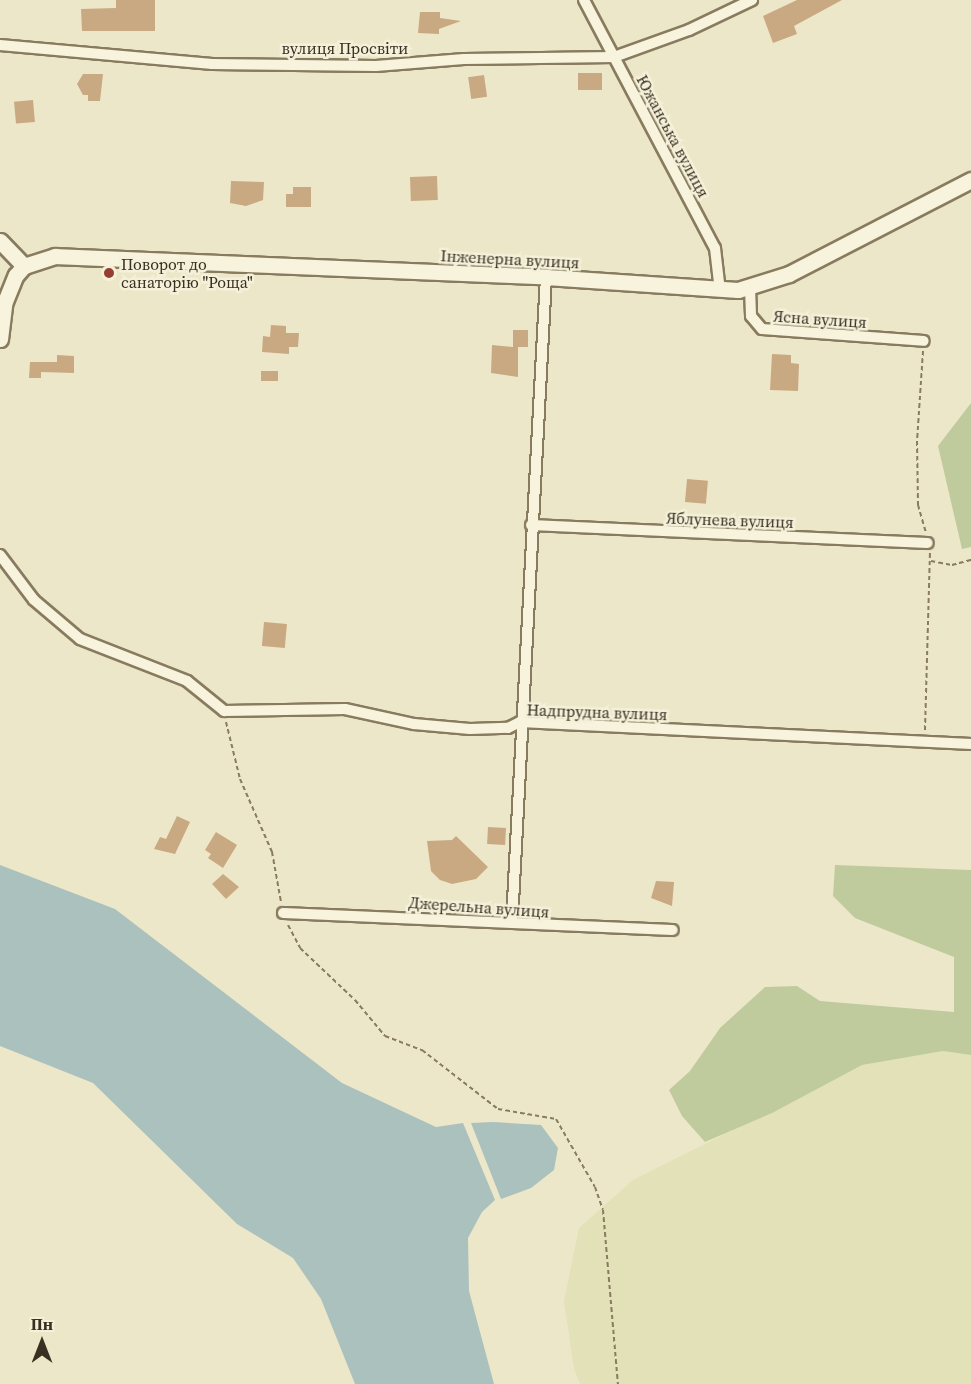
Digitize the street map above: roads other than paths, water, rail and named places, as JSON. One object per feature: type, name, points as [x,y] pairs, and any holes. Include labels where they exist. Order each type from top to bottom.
[{"type":"street","name":"Южанська вулиця","points":[[584,0],[716,248],[720,291]]},
{"type":"street","name":"вулиця Просвіти","points":[[0,45],[212,64],[376,66],[464,60],[614,57],[689,30],[752,0]]},
{"type":"street","name":"Інженерна вулиця","points":[[24,266],[55,256],[546,277],[720,291],[750,287],[789,274],[971,180]]},
{"type":"street","points":[[0,241],[24,266],[9,287],[0,339]]},
{"type":"street","points":[[512,921],[520,722],[546,277]]},
{"type":"street","name":"Ясна вулиця","points":[[750,287],[751,316],[762,329],[924,341]]},
{"type":"street","name":"Яблунева вулиця","points":[[531,525],[928,543]]},
{"type":"street","name":"Надпрудна вулиця","points":[[0,555],[34,600],[72,633],[97,648],[187,681],[224,711],[345,709],[414,724],[470,729],[508,728],[520,722],[971,744]]},
{"type":"street","name":"Джерельна вулиця","points":[[283,913],[512,921],[522,926],[674,930]]},
{"type":"water","points":[[0,865],[115,909],[342,1083],[436,1127],[463,1123],[495,1200],[482,1212],[468,1238],[469,1291],[494,1384],[355,1384],[321,1299],[293,1258],[237,1224],[93,1083],[0,1046]]},
{"type":"water","points":[[471,1123],[541,1125],[558,1148],[554,1170],[531,1188],[501,1199]]},
{"type":"place","name":"Поворот до санаторію \"Роща\"","points":[[109,273]]}]
